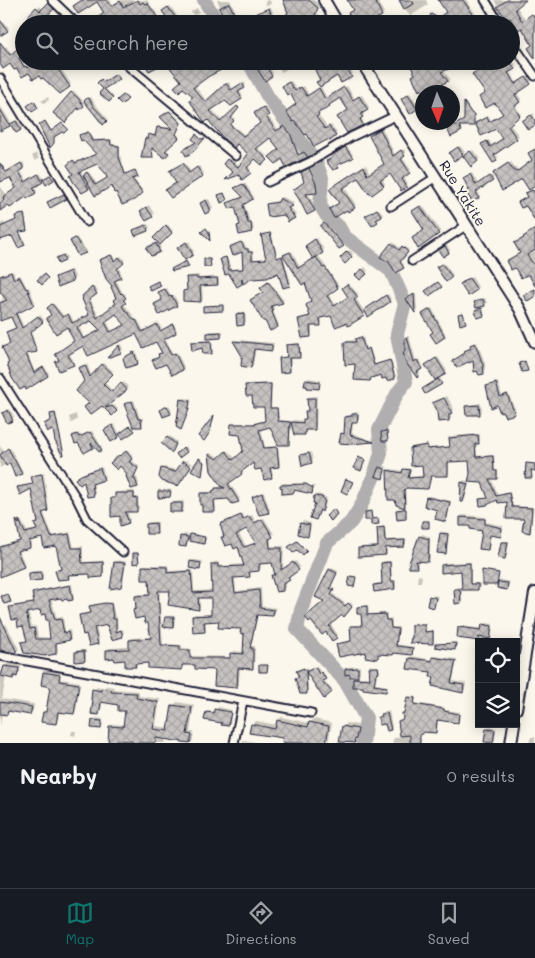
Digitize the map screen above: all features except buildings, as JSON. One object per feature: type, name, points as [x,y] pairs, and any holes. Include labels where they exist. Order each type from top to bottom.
[{"type":"main road","points":[[324,0],[333,15]]},
{"type":"main road","name":"Rue Yakite","points":[[367,70],[520,309],[535,342]]},
{"type":"main road","points":[[520,685],[535,593]]},
{"type":"main road","points":[[511,743],[513,728]]},
{"type":"street","points":[[52,0],[68,15]]},
{"type":"street","points":[[485,0],[494,15]]},
{"type":"street","points":[[520,54],[535,76]]},
{"type":"street","points":[[133,70],[236,156]]},
{"type":"street","points":[[0,78],[87,222]]},
{"type":"street","points":[[268,182],[310,162],[397,115]]},
{"type":"street","points":[[391,206],[436,177]]},
{"type":"street","points":[[412,261],[467,225]]},
{"type":"street","points":[[0,378],[78,499],[87,519],[123,552]]},
{"type":"street","points":[[0,656],[310,713]]},
{"type":"street","points":[[234,743],[243,701]]},
{"type":"waterway","points":[[204,0],[213,15]]},
{"type":"waterway","points":[[253,70],[268,97],[316,162],[322,178],[320,205],[326,215],[339,227],[344,236],[391,271],[405,303],[397,334],[406,382],[398,392],[379,430],[381,453],[374,476],[361,506],[351,522],[327,543],[301,610],[297,629],[345,681],[366,718],[363,743]]}]
